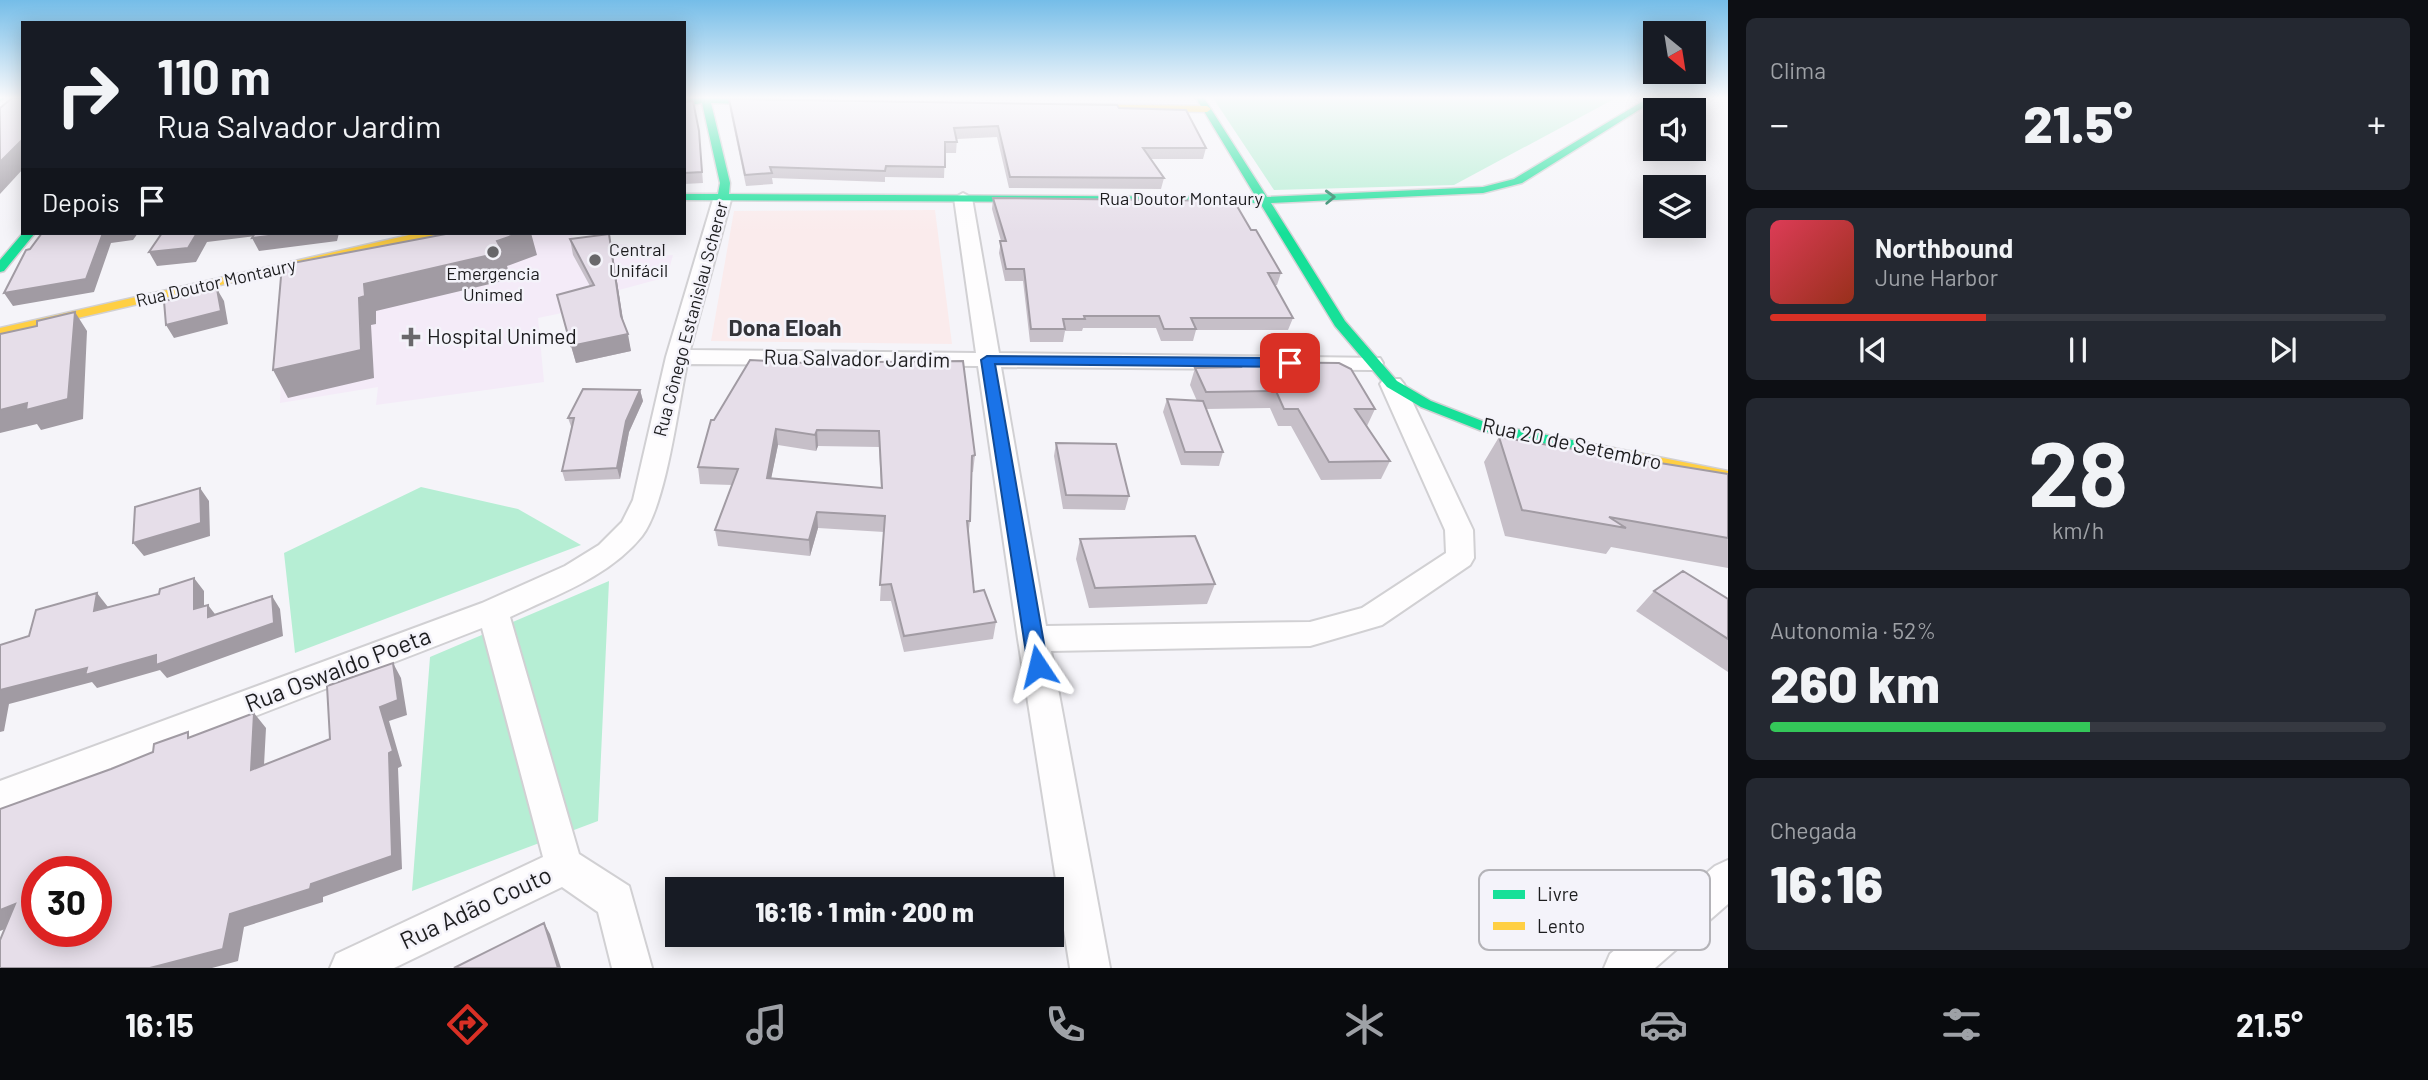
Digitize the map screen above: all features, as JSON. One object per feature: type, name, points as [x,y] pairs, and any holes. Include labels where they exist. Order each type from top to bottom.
[{"type":"main road","name":"Rua Cônego Estanislau Scherer","points":[[716,143],[725,183],[723,196]]},
{"type":"main road","name":"Rua 20 de Setembro","points":[[1227,143],[1340,323],[1382,374],[1426,404],[1487,428],[1728,476]]},
{"type":"main road","name":"Rua Doutor Montaury","points":[[686,197],[1262,200],[1483,190],[1518,181],[1580,143]]},
{"type":"main road","points":[[0,268],[27,235]]},
{"type":"main road","name":"Rua Doutor Montaury","points":[[0,332],[423,235]]},
{"type":"street","name":"Rua Cônego Estanislau Scherer","points":[[646,500],[677,357],[723,196]]},
{"type":"street","points":[[963,198],[1033,639],[1090,968]]},
{"type":"street","name":"Rua Salvador Jardim","points":[[677,357],[987,360],[1382,374]]},
{"type":"street","points":[[1033,639],[1310,634],[1371,617],[1460,558],[1459,530],[1382,374]]},
{"type":"street","name":"Rua Oswaldo Poeta","points":[[0,798],[493,611],[575,574],[609,552],[633,528],[646,500]]},
{"type":"street","points":[[493,611],[564,866],[615,900],[632,968]]},
{"type":"street","name":"Rua Adão Couto","points":[[350,968],[564,866]]},
{"type":"street","points":[[1710,894],[1728,879]]},
{"type":"street","points":[[1624,968],[1645,950]]},
{"type":"shaded area","points":[[935,210],[952,344],[711,341],[734,211]]},
{"type":"shaded area","name":"Hospital Unimed","points":[[478,235],[572,235],[574,248],[627,244],[626,257],[673,255],[667,277],[560,306],[562,313],[538,318],[544,382],[376,405],[378,387],[280,403],[285,282]]},
{"type":"green space","points":[[1243,143],[1532,143],[1454,185],[1274,190]]},
{"type":"green space","points":[[421,487],[518,509],[581,545],[295,653],[284,553]]},
{"type":"green space","points":[[609,581],[598,821],[412,891],[430,657]]},
{"type":"building","points":[[0,143],[19,143],[0,162]]},
{"type":"building","points":[[686,143],[700,143],[702,172],[686,173]]},
{"type":"building","points":[[738,143],[945,143],[945,167],[886,166],[885,171],[770,167],[772,173],[745,175]]},
{"type":"building","points":[[1002,143],[1203,143],[1206,148],[1143,148],[1164,178],[1010,177]]},
{"type":"building","points":[[993,198],[1234,201],[1251,230],[1256,230],[1281,273],[1268,273],[1293,318],[1191,318],[1196,329],[1164,329],[1159,316],[1084,316],[1085,319],[1063,319],[1065,329],[1031,329],[1024,269],[1006,269],[1000,241],[1006,241]]},
{"type":"building","points":[[40,235],[102,235],[86,279],[4,293],[26,250],[30,249]]},
{"type":"building","points":[[161,235],[196,235],[188,248],[149,252]]},
{"type":"building","points":[[254,235],[277,235],[252,238]]},
{"type":"building","points":[[440,235],[514,235],[497,241],[503,252],[364,284],[365,296],[359,298],[361,350],[273,370],[282,265]]},
{"type":"building","points":[[609,235],[621,316],[628,334],[571,346],[557,295],[594,285],[570,239]]},
{"type":"building","points":[[217,289],[221,311],[166,325],[164,301]]},
{"type":"building","points":[[75,312],[68,399],[26,410],[27,403],[0,410],[0,334],[37,326],[37,321]]},
{"type":"building","points":[[844,358],[872,358],[872,362],[963,361],[975,455],[972,456],[970,521],[967,521],[974,592],[984,590],[996,622],[904,636],[891,584],[880,585],[885,516],[817,512],[809,540],[715,530],[738,469],[698,467],[711,420],[714,420],[750,360],[844,365]],"holes":[[[776,429],[815,435],[817,430],[879,431],[882,488],[767,478]]]},
{"type":"building","points":[[1239,362],[1339,363],[1351,369],[1375,409],[1355,409],[1390,461],[1329,462],[1298,409],[1284,409],[1276,391],[1206,392],[1195,368],[1241,367]]},
{"type":"building","points":[[583,389],[640,390],[626,421],[617,468],[562,471],[574,418],[568,418]]},
{"type":"building","points":[[1167,399],[1203,401],[1223,452],[1185,452]]},
{"type":"building","points":[[1499,437],[1728,474],[1728,538],[1609,517],[1626,528],[1522,510]]},
{"type":"building","points":[[1056,443],[1116,444],[1129,496],[1066,495]]},
{"type":"building","points":[[200,488],[201,523],[133,543],[135,507]]},
{"type":"building","points":[[1195,536],[1215,584],[1095,588],[1080,539]]},
{"type":"building","points":[[1683,571],[1728,599],[1728,639],[1654,591]]},
{"type":"building","points":[[194,578],[194,609],[208,605],[208,617],[272,596],[274,623],[156,665],[156,655],[85,675],[87,668],[0,690],[0,645],[29,636],[36,610],[97,593],[94,611],[159,594],[160,589]]},
{"type":"building","points":[[393,663],[398,700],[380,707],[393,751],[389,753],[392,856],[311,884],[310,889],[230,914],[223,949],[150,968],[0,968],[0,940],[15,904],[0,910],[0,809],[153,752],[154,744],[188,732],[188,738],[254,713],[251,770],[330,739],[327,686]]},
{"type":"building","points":[[544,923],[558,968],[454,968]]},
{"type":"traffic: fast","points":[[716,143],[725,183],[723,196]]},
{"type":"traffic: fast","points":[[1228,143],[1340,323],[1392,384],[1426,404],[1487,428],[1603,451]]},
{"type":"traffic: fast","points":[[1262,200],[1483,190],[1518,181],[1580,143]]},
{"type":"traffic: fast","points":[[686,197],[1262,200]]},
{"type":"traffic: fast","points":[[0,268],[27,235]]},
{"type":"traffic: slow","points":[[0,332],[423,235]]},
{"type":"traffic: slow","points":[[1603,451],[1728,476]]},
{"type":"place","name":"Emergencia Unimed","points":[[493,252]]},
{"type":"place","name":"Central Unifácil","points":[[595,260]]},
{"type":"place","name":"Hospital Unimed","points":[[411,337]]},
{"type":"district","name":"Dona Eloah","points":[[785,328]]},
{"type":"route","points":[[1038,666],[987,360],[1290,363]]}]
